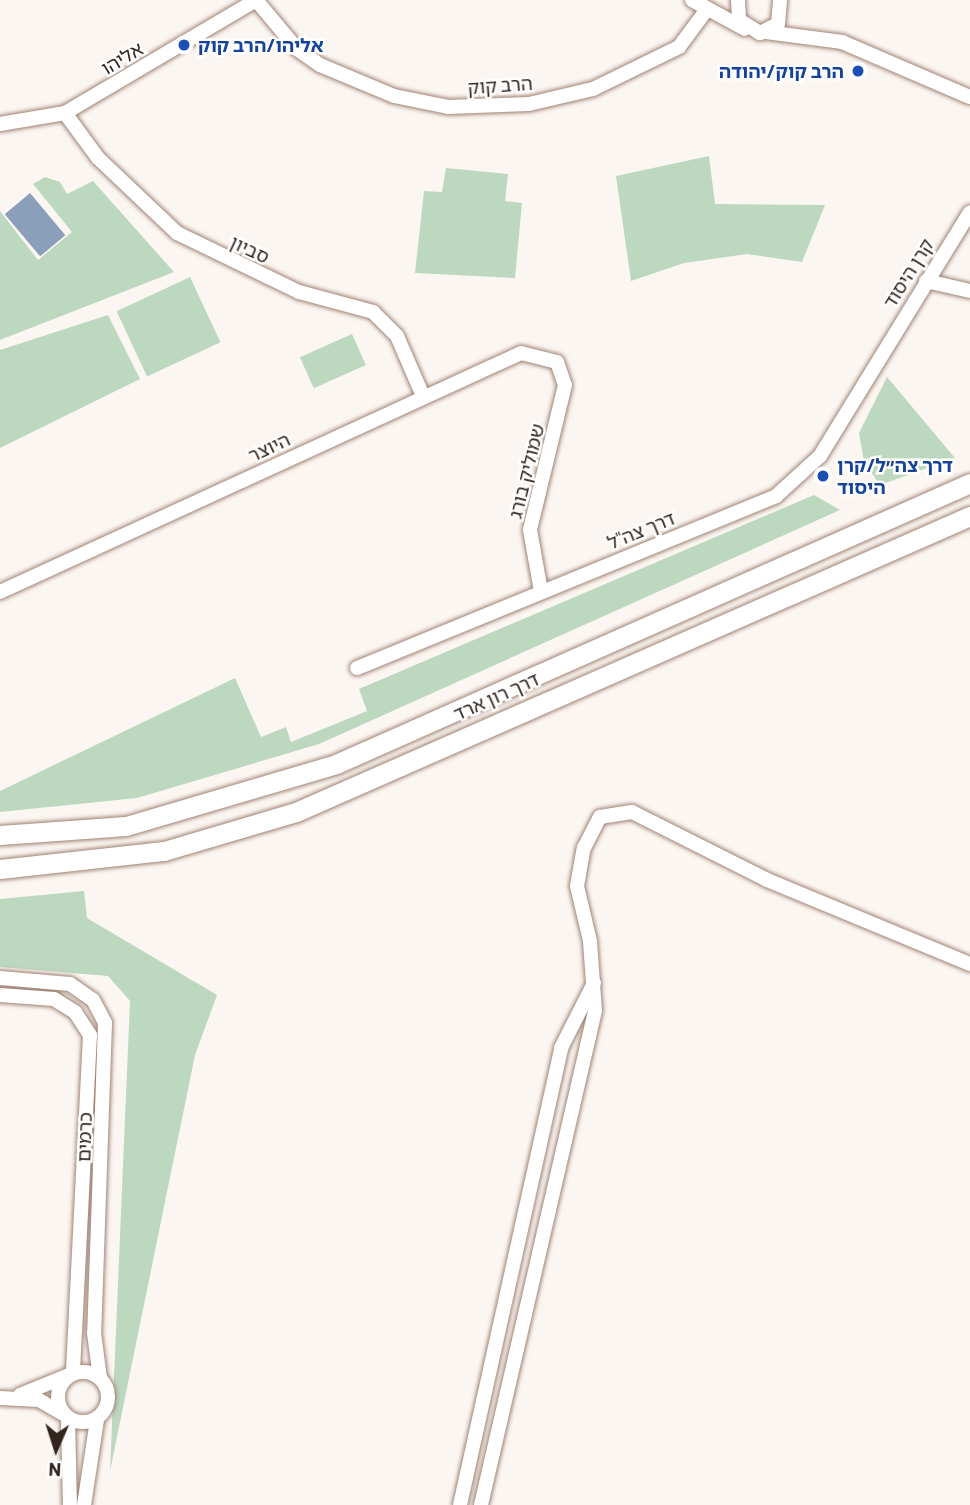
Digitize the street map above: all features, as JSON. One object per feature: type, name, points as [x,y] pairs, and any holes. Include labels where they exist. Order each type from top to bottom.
[{"type":"main road","name":"דרך רון ארד","points":[[0,835],[126,826],[336,764],[970,483]]},
{"type":"main road","name":"דרך רון ארד","points":[[0,869],[164,851],[296,811],[970,516]]},
{"type":"street","name":"הרב קוק","points":[[256,0],[297,49],[320,65],[394,96],[448,107],[529,104],[593,89],[679,47],[705,12]]},
{"type":"street","name":"אליהו","points":[[0,124],[65,113],[256,0]]},
{"type":"street","points":[[692,0],[705,12],[750,30],[820,36]]},
{"type":"street","points":[[705,12],[737,0],[738,20],[750,30]]},
{"type":"street","points":[[766,32],[778,24],[781,2]]},
{"type":"street","points":[[781,2],[800,25],[820,36],[970,97]]},
{"type":"street","name":"סביון","points":[[65,113],[97,158],[177,233],[299,292],[373,312],[397,336],[423,396]]},
{"type":"street","name":"קרן היסוד","points":[[879,356],[970,212]]},
{"type":"street","points":[[926,281],[970,291]]},
{"type":"street","name":"היוצר","points":[[0,592],[513,356],[556,362]]},
{"type":"street","name":"דרך צה\"ל","points":[[357,668],[541,590],[776,496],[820,456],[879,356]]},
{"type":"street","name":"שמוליק בורג","points":[[541,590],[530,530],[565,397],[556,362]]},
{"type":"street","points":[[481,1505],[595,1011],[594,983],[577,886],[584,848],[600,817],[632,812],[767,880],[970,964]]},
{"type":"street","name":"כרמים","points":[[0,978],[70,984],[93,1000],[105,1023],[94,1333],[104,1399],[97,1420]]},
{"type":"street","points":[[460,1505],[561,1048],[594,983]]},
{"type":"street","name":"כרמים","points":[[0,995],[54,999],[75,1012],[90,1035],[67,1417]]},
{"type":"street","points":[[4,1398],[88,1368],[100,1378]]},
{"type":"street","points":[[4,1398],[39,1400],[82,1427],[97,1420]]},
{"type":"street","points":[[67,1417],[70,1505]]},
{"type":"street","points":[[84,1505],[97,1420]]},
{"type":"green space","points":[[709,156],[715,204],[825,205],[802,262],[747,254],[684,263],[631,281],[616,176]]},
{"type":"green space","points":[[446,168],[508,174],[505,201],[522,203],[515,278],[415,273],[424,191],[442,192]]},
{"type":"green space","points":[[45,177],[60,182],[67,194],[93,181],[174,272],[0,340],[0,211],[38,260],[72,232],[33,184]]},
{"type":"green space","points":[[190,277],[220,342],[147,376],[117,311]]},
{"type":"green space","points":[[108,315],[140,379],[0,448],[0,350]]},
{"type":"green space","points":[[352,334],[366,365],[314,388],[300,357]]},
{"type":"green space","points":[[887,377],[955,458],[880,485],[864,462],[859,433]]},
{"type":"green space","points":[[814,495],[840,510],[319,744],[137,798],[0,812],[0,791],[235,678],[261,737],[286,727],[291,742],[367,711],[359,689]]},
{"type":"green space","points":[[84,891],[87,918],[217,995],[195,1055],[110,1471],[130,1001],[108,976],[0,967],[0,899]]},
{"type":"water","points":[[30,193],[65,235],[40,256],[5,214]]},
{"type":"place","name":"אליהו/הרב קוק","points":[[184,45]]},
{"type":"place","name":"הרב קוק/יהודה","points":[[858,71]]},
{"type":"place","name":"דרך צה״ל/קרן היסוד","points":[[823,476]]}]
